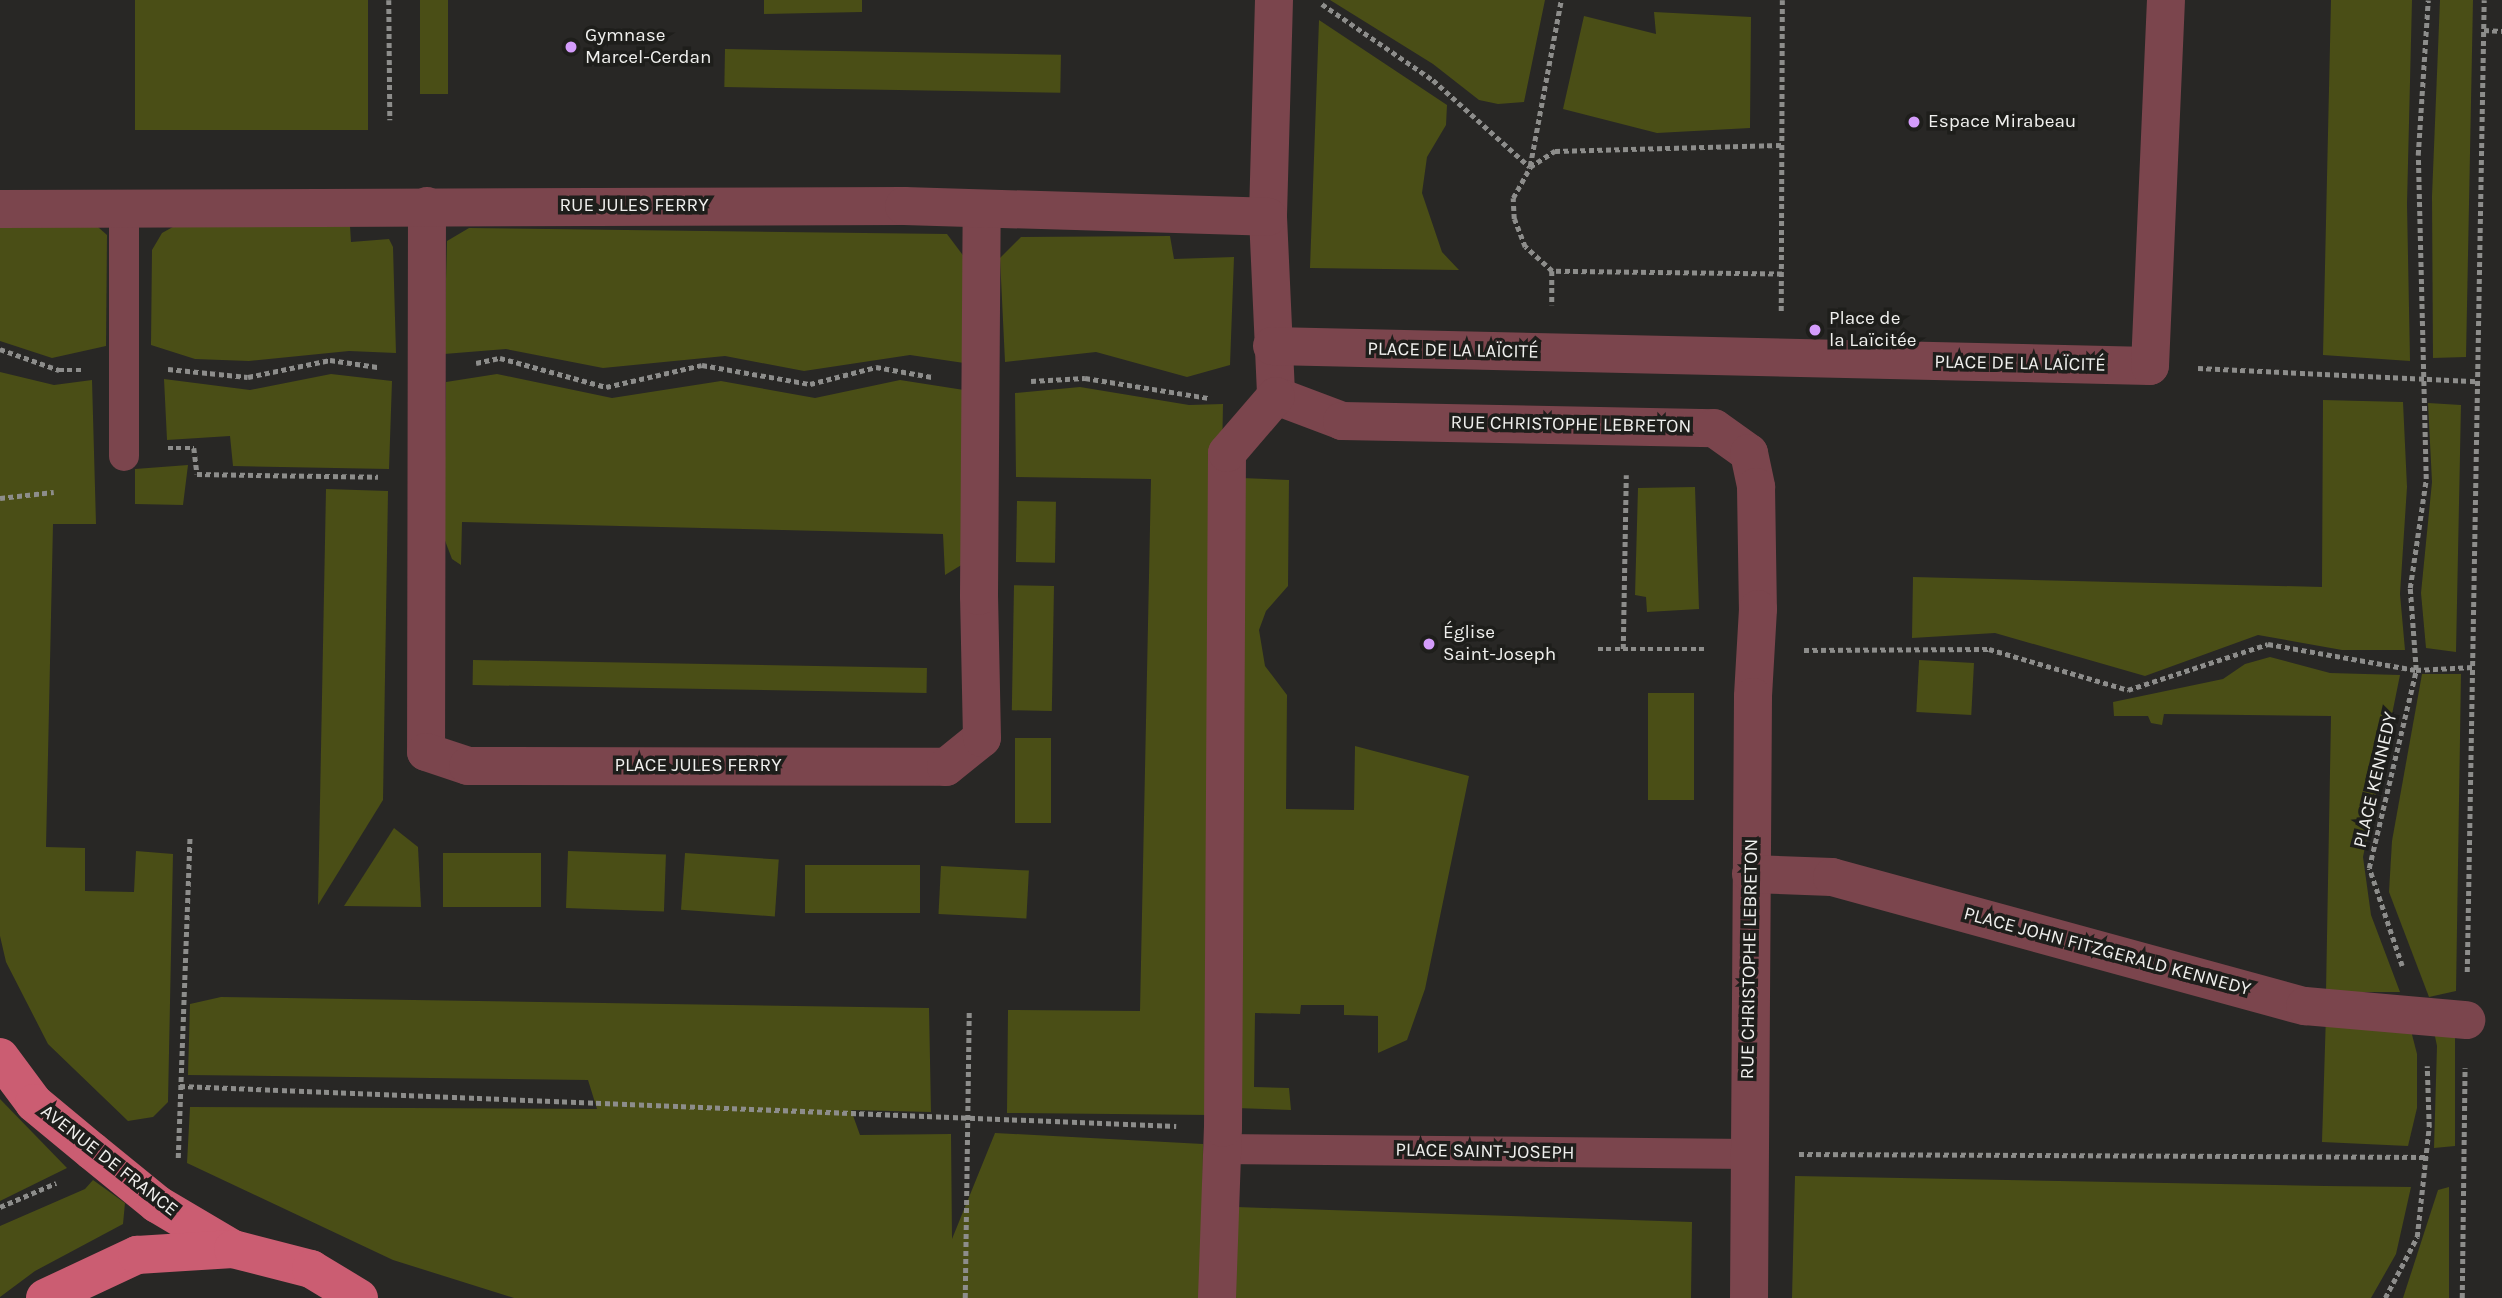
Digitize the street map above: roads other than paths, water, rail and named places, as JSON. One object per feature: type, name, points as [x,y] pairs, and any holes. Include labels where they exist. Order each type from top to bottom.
[{"type":"main road","name":"AVENUE DE FRANCE","points":[[0,1057],[34,1103],[101,1159],[158,1204],[233,1249]]},
{"type":"main road","points":[[45,1298],[137,1255],[233,1249],[311,1269],[359,1298]]},
{"type":"street","points":[[1217,1298],[1222,1138],[1227,453],[1276,396],[1268,217],[1274,0]]},
{"type":"street","name":"PLACE DE LA LAÏCITÉ","points":[[1272,346],[2150,366],[2166,0]]},
{"type":"street","name":"PLACE JULES FERRY","points":[[427,206],[426,752],[468,766],[946,767],[982,738],[979,569],[982,211]]},
{"type":"street","name":"RUE JULES FERRY","points":[[0,209],[904,206],[982,211],[1268,217]]},
{"type":"street","name":"RUE CHRISTOPHE LEBRETON","points":[[1276,396],[1342,421],[1714,428],[1749,453],[1756,487],[1758,609],[1751,874],[1749,1298]]},
{"type":"street","name":"PLACE JOHN FITZGERALD KENNEDY","points":[[1751,874],[1832,877],[2305,1006],[2466,1020]]},
{"type":"lane","points":[[124,208],[124,456]]},
{"type":"lane","name":"PLACE SAINT-JOSEPH","points":[[1222,1138],[1749,1154]]},
{"type":"place","name":"Gymnase Marcel-Cerdan","points":[[571,47]]},
{"type":"place","name":"Espace Mirabeau","points":[[1914,122]]},
{"type":"place","name":"Place de la Laïcitée","points":[[1815,330]]},
{"type":"place","name":"Église Saint-Joseph","points":[[1429,644]]}]
